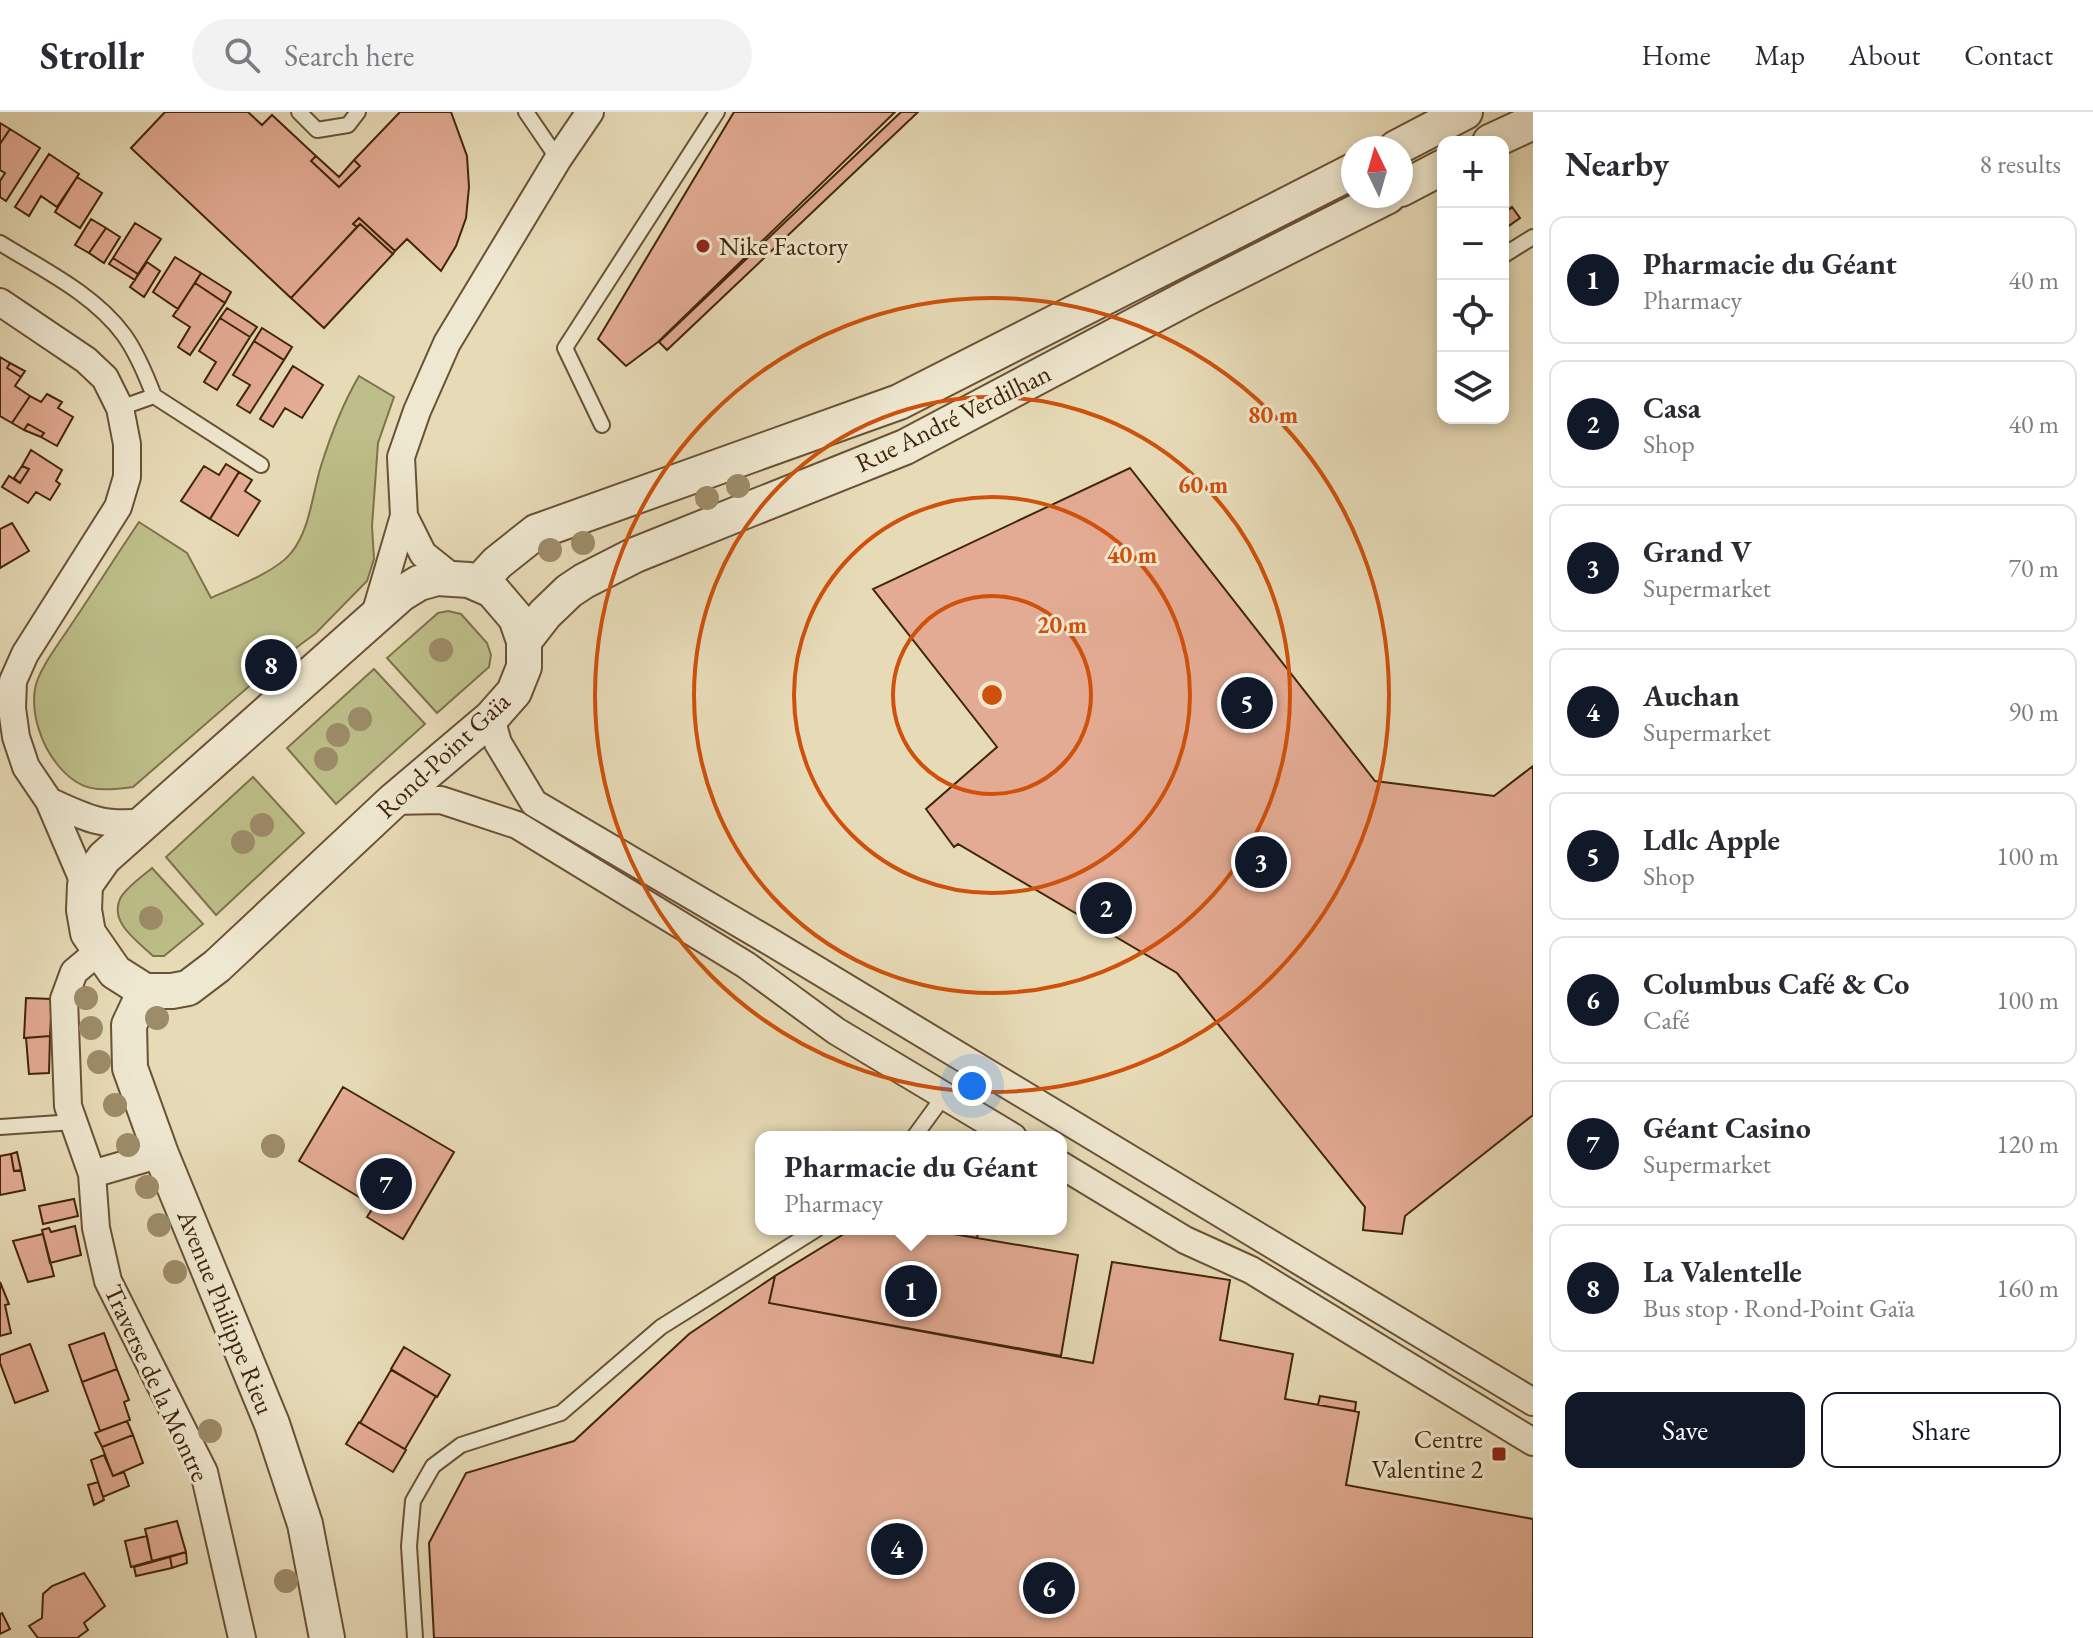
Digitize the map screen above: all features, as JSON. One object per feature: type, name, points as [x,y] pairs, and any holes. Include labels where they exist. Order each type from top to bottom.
[{"type":"street","points":[[374,618],[404,516],[401,457],[417,411],[447,343],[558,159],[590,112]]},
{"type":"street","points":[[1413,139],[1465,112]]},
{"type":"street","points":[[1503,136],[1533,122]]},
{"type":"street","points":[[1413,183],[1437,170]]},
{"type":"street","name":"Rue André Verdilhan","points":[[466,581],[497,563],[536,532],[899,402],[1341,177]]},
{"type":"street","name":"Rue André Verdilhan","points":[[524,641],[545,614],[584,581],[635,555],[905,447],[1364,208]]},
{"type":"street","points":[[0,302],[86,360],[105,378],[120,408],[127,444],[127,477],[118,507],[25,654],[13,681],[12,708],[16,737],[26,767],[49,801],[85,885],[84,910],[88,933],[115,972],[145,991]]},
{"type":"street","points":[[404,516],[423,554],[466,581],[492,590],[516,618],[524,641]]},
{"type":"street","points":[[85,885],[104,858],[401,594],[419,583],[437,578],[466,581]]},
{"type":"street","name":"Rond-Point Gaïa","points":[[145,991],[188,988],[217,966],[393,801],[491,718],[514,692],[524,667],[524,641]]},
{"type":"street","points":[[491,718],[498,743],[534,803],[769,941],[1533,1402]]},
{"type":"street","points":[[393,801],[441,800],[517,825],[746,965],[836,1031],[1003,1131]]},
{"type":"street","points":[[49,801],[82,816],[116,825],[144,822]]},
{"type":"street","name":"Traverse de la Montre","points":[[99,951],[74,972],[64,999],[68,1106],[92,1174],[96,1228],[108,1281],[204,1472],[242,1638]]},
{"type":"street","name":"Avenue Philippe Rieu","points":[[145,991],[129,1025],[130,1068],[161,1154],[272,1424],[305,1524],[327,1638]]},
{"type":"street","points":[[92,1174],[161,1154]]},
{"type":"street","points":[[1067,1172],[1185,1240],[1251,1270],[1533,1442]]},
{"type":"lane","points":[[299,112],[317,130],[348,125],[358,112]]},
{"type":"lane","points":[[526,112],[558,159]]},
{"type":"lane","points":[[602,425],[565,348],[717,112]]},
{"type":"lane","points":[[1509,252],[1533,237]]},
{"type":"lane","points":[[0,243],[70,286],[96,307],[123,334],[154,396],[261,465]]},
{"type":"lane","points":[[120,408],[154,396]]},
{"type":"lane","points":[[918,1131],[944,1096]]},
{"type":"lane","points":[[0,1127],[74,1122]]},
{"type":"lane","points":[[415,1638],[409,1546],[413,1501],[433,1466],[461,1445],[561,1413],[661,1327],[807,1235]]},
{"type":"green space","points":[[359,376],[394,397],[378,443],[372,526],[374,559],[367,581],[316,633],[277,662],[133,787],[90,788],[73,780],[51,756],[42,738],[34,708],[35,689],[50,656],[139,522],[187,553],[211,598],[275,567],[291,553],[302,534],[329,443]]},
{"type":"green space","points":[[448,611],[461,614],[487,643],[491,655],[489,667],[437,713],[387,658],[438,613]]},
{"type":"green space","points":[[374,669],[425,724],[336,804],[287,748]]},
{"type":"green space","points":[[253,777],[304,833],[216,915],[166,857]]},
{"type":"green space","points":[[152,868],[203,924],[164,956],[153,956],[127,931],[119,916],[122,895]]},
{"type":"building","points":[[165,112],[248,112],[262,125],[272,115],[316,156],[311,161],[339,187],[360,166],[354,160],[400,112],[451,112],[467,156],[469,187],[466,218],[456,246],[441,271],[407,239],[395,251],[359,218],[353,224],[357,227],[291,298],[131,148]]},
{"type":"building","points":[[734,112],[895,112],[658,342],[626,366],[598,339]]},
{"type":"building","points":[[901,112],[918,112],[667,350],[659,342]]},
{"type":"building","points":[[0,123],[10,129],[0,144]]},
{"type":"building","points":[[10,129],[40,148],[6,201],[0,197],[0,181],[5,173],[0,170],[0,144]]},
{"type":"building","points":[[49,154],[79,174],[57,207],[41,196],[29,216],[15,207]]},
{"type":"building","points":[[316,156],[339,177],[354,160],[360,166],[339,187],[311,161]]},
{"type":"building","points":[[77,177],[102,193],[80,228],[55,212]]},
{"type":"building","points":[[1512,207],[1520,218],[1509,226],[1509,209]]},
{"type":"building","points":[[359,218],[395,251],[393,254],[360,224],[357,227],[353,224]]},
{"type":"building","points":[[91,219],[106,228],[89,253],[75,245]]},
{"type":"building","points":[[135,223],[161,239],[138,274],[113,258]]},
{"type":"building","points":[[360,224],[393,254],[324,328],[291,298]]},
{"type":"building","points":[[106,228],[120,237],[104,263],[89,253]]},
{"type":"building","points":[[175,257],[201,273],[178,309],[153,292]]},
{"type":"building","points":[[113,258],[138,274],[135,280],[109,264]]},
{"type":"building","points":[[147,262],[160,271],[144,297],[130,287]]},
{"type":"building","points":[[201,273],[231,292],[225,303],[195,283]]},
{"type":"building","points":[[195,283],[225,303],[190,355],[178,347],[190,327],[173,316]]},
{"type":"building","points":[[227,308],[257,327],[250,337],[220,318]]},
{"type":"building","points":[[220,318],[250,337],[217,390],[204,382],[216,362],[199,351]]},
{"type":"building","points":[[262,328],[292,347],[284,360],[254,341]]},
{"type":"building","points":[[254,341],[284,360],[250,413],[237,405],[250,385],[233,375]]},
{"type":"building","points":[[0,357],[10,363],[7,368],[21,377],[15,386],[30,396],[12,423],[0,416]]},
{"type":"building","points":[[10,363],[25,371],[21,377],[7,368]]},
{"type":"building","points":[[293,366],[323,385],[302,418],[285,408],[273,427],[260,419]]},
{"type":"building","points":[[47,394],[62,402],[58,408],[73,417],[57,446],[41,437],[44,433],[28,424],[24,430],[12,423],[30,396],[41,402]]},
{"type":"building","points":[[28,424],[44,433],[41,437],[24,430]]},
{"type":"building","points":[[31,450],[62,470],[56,481],[60,484],[50,500],[36,492],[28,503],[2,487],[9,476],[20,483],[29,469],[22,466]]},
{"type":"building","points":[[226,464],[239,472],[210,519],[181,501],[204,466],[219,475]]},
{"type":"building","points":[[22,466],[29,469],[20,483],[14,478]]},
{"type":"building","points":[[1130,468],[1375,781],[1494,796],[1533,766],[1533,1115],[1405,1216],[1402,1234],[1363,1230],[1365,1207],[1177,973],[958,844],[954,847],[926,809],[997,747],[873,589]]},
{"type":"building","points":[[239,472],[252,480],[245,491],[260,501],[238,536],[210,519]]},
{"type":"building","points":[[12,523],[29,551],[0,568],[0,529]]},
{"type":"building","points":[[26,998],[52,999],[50,1036],[24,1038]]},
{"type":"building","points":[[50,1036],[49,1073],[29,1074],[26,1038]]},
{"type":"building","points":[[343,1087],[454,1152],[403,1239],[367,1217],[374,1206],[299,1161]]},
{"type":"building","points":[[17,1152],[21,1170],[14,1171],[11,1154]]},
{"type":"building","points":[[11,1154],[14,1171],[21,1170],[25,1190],[0,1195],[0,1156]]},
{"type":"building","points":[[74,1199],[78,1216],[43,1224],[39,1206]]},
{"type":"building","points":[[75,1226],[81,1255],[50,1263],[42,1230],[49,1228],[51,1232]]},
{"type":"building","points":[[43,1234],[54,1276],[28,1282],[13,1241]]},
{"type":"building","points":[[842,1235],[959,1235],[1078,1255],[1061,1356],[769,1303],[775,1276]]},
{"type":"building","points":[[1112,1262],[1230,1280],[1220,1340],[1293,1354],[1285,1399],[1359,1412],[1346,1485],[1533,1519],[1533,1638],[434,1638],[429,1543],[466,1473],[574,1441],[689,1334],[775,1276],[769,1303],[1093,1363]]},
{"type":"building","points":[[0,1282],[9,1304],[5,1305],[11,1333],[0,1336]]},
{"type":"building","points":[[104,1333],[117,1369],[82,1382],[69,1345]]},
{"type":"building","points":[[30,1344],[48,1391],[15,1403],[0,1355]]},
{"type":"building","points":[[404,1347],[450,1375],[437,1397],[391,1369]]},
{"type":"building","points":[[117,1369],[129,1400],[124,1402],[130,1420],[100,1431],[82,1382]]},
{"type":"building","points":[[391,1370],[436,1396],[405,1449],[360,1423]]},
{"type":"building","points":[[1320,1396],[1356,1402],[1355,1411],[1318,1405]]},
{"type":"building","points":[[127,1421],[133,1435],[102,1447],[95,1433]]},
{"type":"building","points":[[359,1422],[406,1450],[393,1472],[346,1444]]},
{"type":"building","points":[[133,1435],[143,1463],[113,1476],[102,1447]]},
{"type":"building","points":[[104,1455],[113,1476],[124,1472],[129,1486],[103,1497],[91,1460]]},
{"type":"building","points":[[98,1482],[104,1500],[94,1505],[88,1485]]},
{"type":"building","points":[[177,1521],[186,1552],[152,1561],[145,1529]]},
{"type":"building","points":[[147,1536],[152,1561],[131,1567],[125,1541]]},
{"type":"building","points":[[186,1552],[187,1563],[172,1568],[170,1557]]},
{"type":"building","points":[[170,1557],[172,1568],[136,1576],[134,1567]]},
{"type":"building","points":[[84,1573],[105,1606],[84,1623],[88,1630],[77,1638],[38,1638],[29,1626],[42,1618],[43,1594],[52,1586]]},
{"type":"building","points":[[0,1614],[10,1629],[0,1634]]},
{"type":"place","name":"Nike Factory","points":[[703,246]]},
{"type":"place","name":"La Valentelle","points":[[271,665]]},
{"type":"place","name":"Ldlc Apple","points":[[1247,703]]},
{"type":"place","name":"Grand V","points":[[1261,862]]},
{"type":"place","name":"Casa","points":[[1106,908]]},
{"type":"place","name":"Géant Casino","points":[[386,1184]]},
{"type":"place","name":"Pharmacie du Géant","points":[[911,1291]]},
{"type":"place","name":"Centre Valentine 2","points":[[1499,1454]]},
{"type":"place","name":"Auchan","points":[[897,1549]]},
{"type":"place","name":"Columbus Café & Co","points":[[1049,1588]]}]
